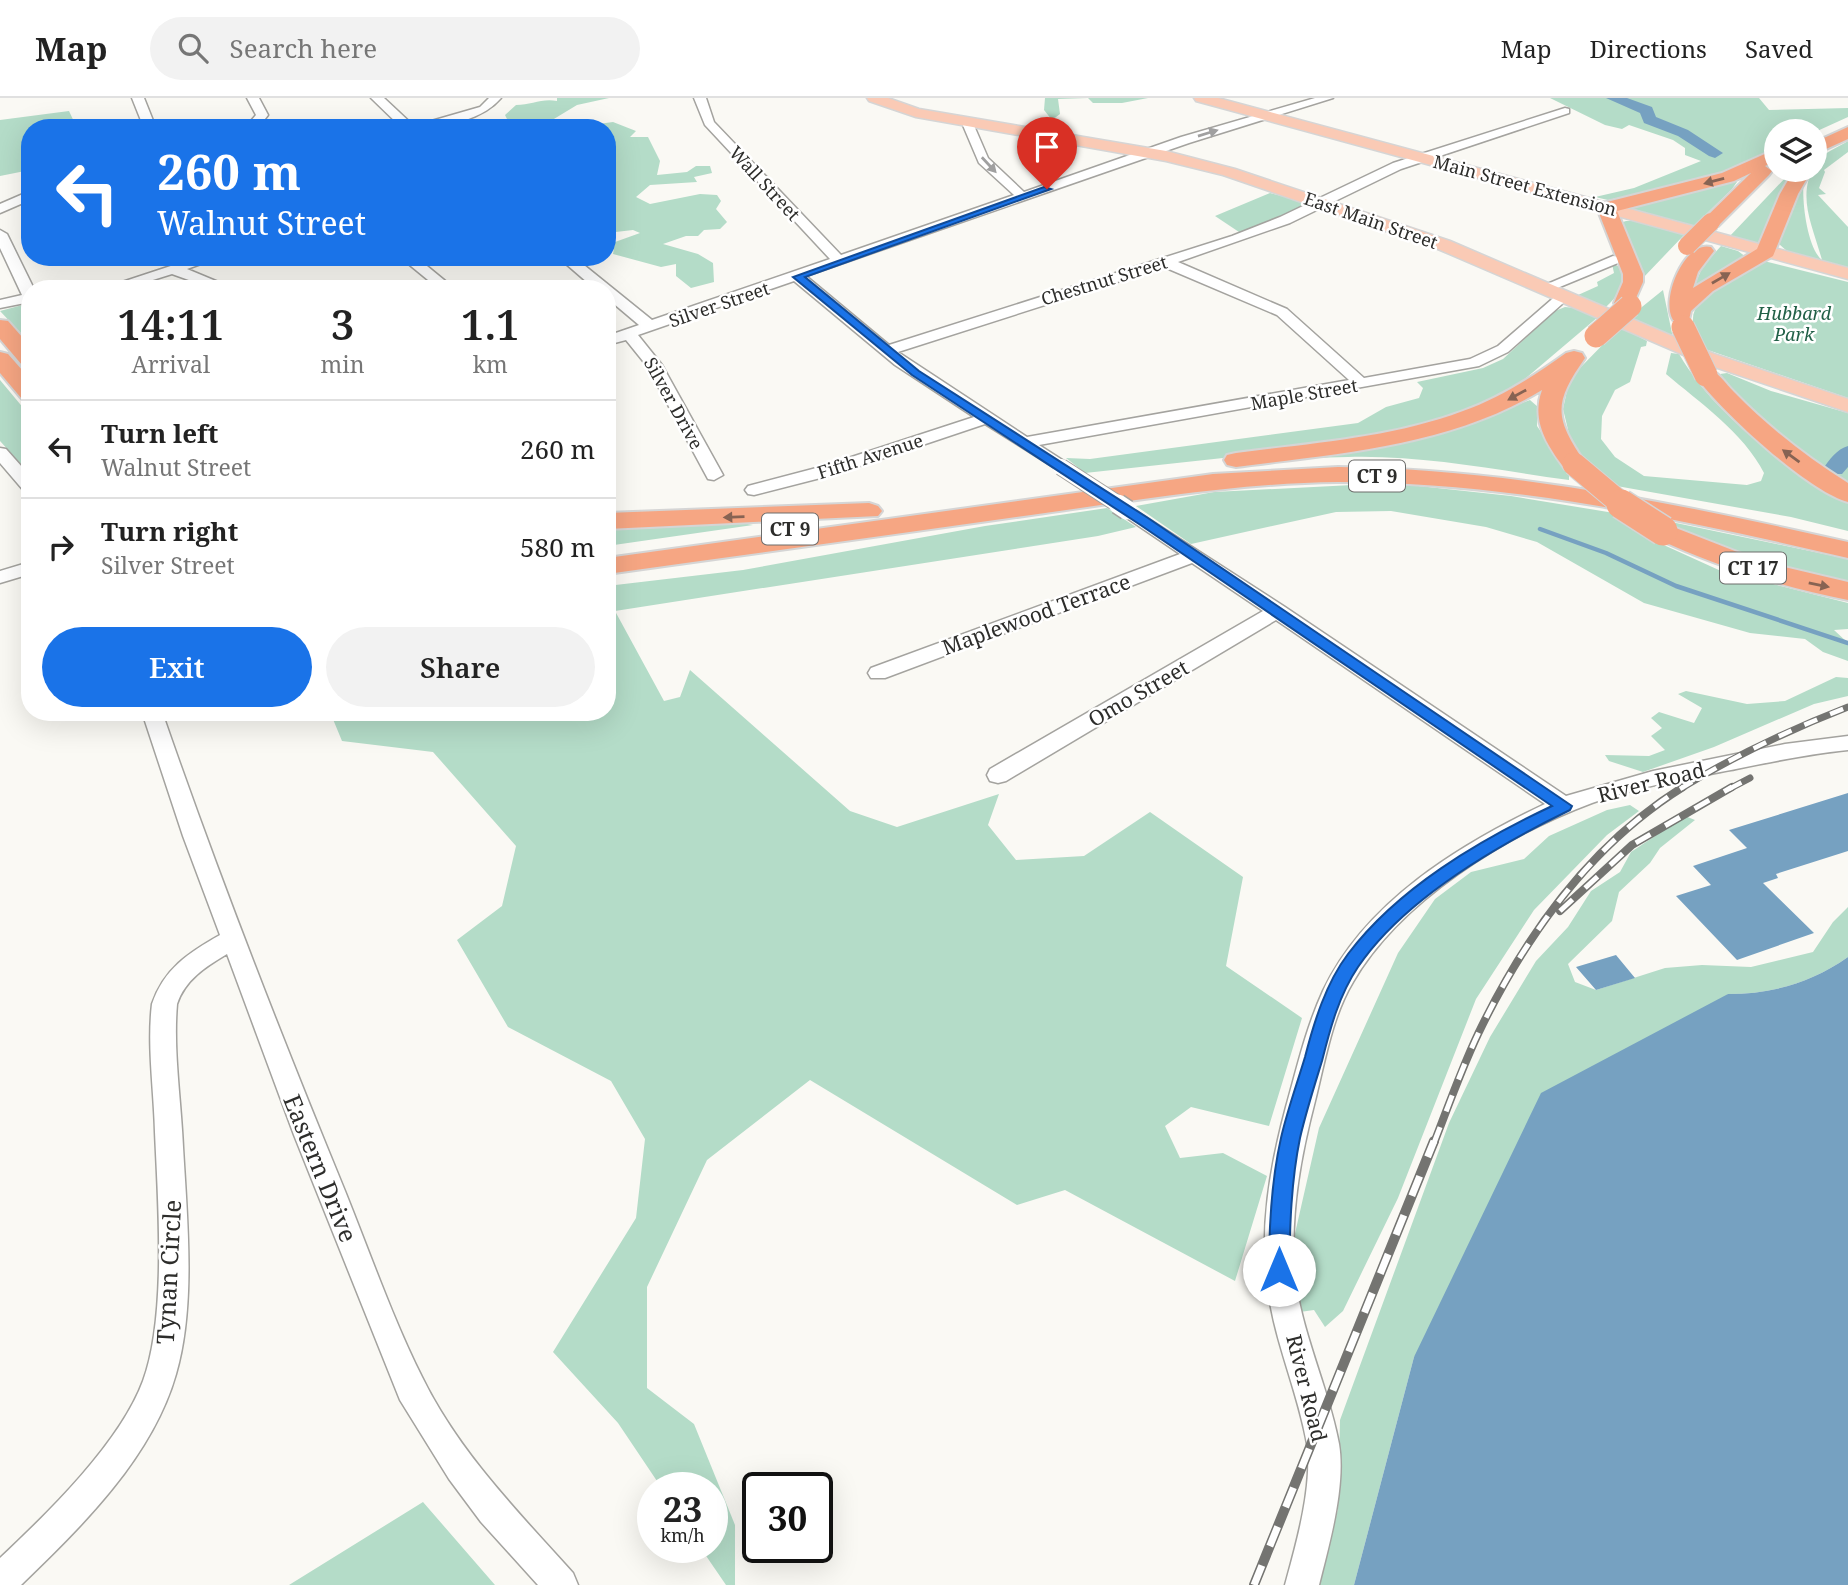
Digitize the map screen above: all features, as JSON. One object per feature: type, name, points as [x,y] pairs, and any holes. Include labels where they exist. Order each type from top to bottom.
[{"type":"highway","points":[[1628,305],[1633,274],[1606,208],[1728,177],[1764,160]]},
{"type":"highway","points":[[1669,265],[1696,249],[1753,180],[1764,171]]},
{"type":"highway","points":[[1719,224],[1770,182]]},
{"type":"highway","points":[[1682,318],[1706,287],[1766,252],[1796,182]]},
{"type":"highway","points":[[1696,249],[1680,291],[1682,318],[1706,375],[1760,432],[1848,494]]},
{"type":"highway","name":"CT 17","points":[[1651,284],[1574,358],[1558,378],[1548,401],[1554,432],[1574,464],[1613,499],[1662,531],[1738,564],[1794,580],[1848,591]]},
{"type":"highway","points":[[0,326],[21,350]]},
{"type":"highway","points":[[1061,479],[1429,429],[1471,417],[1508,400],[1574,358]]},
{"type":"highway","points":[[0,359],[21,384]]},
{"type":"highway","name":"CT 9","points":[[616,552],[973,503],[1061,479],[1254,467],[1397,466],[1497,474],[1708,508],[1848,538]]},
{"type":"highway","name":"CT 9","points":[[616,565],[1213,482],[1354,475],[1447,480],[1576,497],[1709,519],[1848,550]]},
{"type":"highway","points":[[616,521],[842,513],[973,503]]},
{"type":"highway","points":[[616,574],[903,526]]},
{"type":"main road","name":"East Main Street","points":[[874,98],[916,113],[1206,165],[1453,249],[1707,358],[1843,405]]},
{"type":"main road","name":"Main Street Extension","points":[[1201,98],[1848,274]]},
{"type":"street","points":[[138,98],[146,119]]},
{"type":"street","points":[[253,98],[261,115],[259,119]]},
{"type":"street","points":[[377,98],[399,119]]},
{"type":"street","points":[[449,119],[484,109],[495,98]]},
{"type":"street","name":"Wall Street","points":[[700,98],[709,123],[840,262]]},
{"type":"street","name":"Silver Street","points":[[616,338],[1148,153],[1327,98]]},
{"type":"street","name":"Chestnut Street","points":[[886,351],[1268,227],[1422,157],[1565,111]]},
{"type":"street","points":[[968,123],[983,160],[1024,198]]},
{"type":"street","points":[[0,209],[21,199]]},
{"type":"street","points":[[0,234],[22,280]]},
{"type":"street","name":"Maple Street","points":[[1023,443],[1453,368],[1490,357],[1554,293],[1613,260]]},
{"type":"street","points":[[1163,261],[1282,312],[1362,384]]},
{"type":"street","points":[[166,266],[203,280]]},
{"type":"street","points":[[137,280],[183,266]]},
{"type":"street","points":[[419,266],[436,280]]},
{"type":"street","points":[[576,266],[594,280]]},
{"type":"street","points":[[798,277],[886,351],[1023,443],[1061,479],[1127,510],[1564,806]]},
{"type":"street","points":[[616,298],[651,327]]},
{"type":"street","name":"Silver Drive","points":[[629,334],[654,365],[714,475]]},
{"type":"street","name":"Fifth Avenue","points":[[754,489],[830,470],[985,419]]},
{"type":"street","points":[[0,453],[21,477]]},
{"type":"street","name":"Maplewood Terrace","points":[[878,673],[1193,556]]},
{"type":"street","points":[[0,577],[21,571]]},
{"type":"street","name":"Omo Street","points":[[998,775],[1278,611]]},
{"type":"street","name":"Eastern Drive","points":[[155,721],[307,1135],[411,1389],[460,1468],[561,1585]]},
{"type":"street","name":"River Road","points":[[1302,1585],[1319,1506],[1324,1470],[1323,1446],[1283,1294],[1279,1270],[1279,1237],[1290,1139],[1322,1026],[1352,961],[1373,935],[1427,887],[1491,844],[1564,806],[1642,782],[1766,755],[1848,743]]},
{"type":"street","name":"Tynan Circle","points":[[0,1581],[109,1466],[130,1437],[156,1390],[168,1335],[172,1277],[172,1178],[164,1000],[173,982],[186,968],[233,939]]},
{"type":"green space","points":[[557,98],[609,98],[577,105],[554,119],[507,119],[505,115],[516,105],[557,101]]},
{"type":"green space","points":[[1045,98],[1088,98],[1058,99],[1060,114],[1052,120],[1044,110]]},
{"type":"green space","points":[[1088,98],[1148,98],[1122,103],[1093,103]]},
{"type":"green space","points":[[1550,98],[1759,98],[1769,110],[1848,108],[1848,117],[1827,127],[1827,119],[1764,119],[1764,154],[1710,178],[1608,200],[1595,197],[1634,188],[1701,161],[1685,155],[1685,148],[1673,140],[1629,125],[1622,129],[1605,125]]},
{"type":"green space","points":[[69,111],[73,119],[21,119],[21,172],[0,176],[0,120]]},
{"type":"green space","points":[[616,123],[636,131],[630,137],[648,137],[660,161],[657,175],[687,172],[696,166],[710,166],[712,173],[694,177],[697,182],[650,185],[636,197],[650,204],[700,194],[717,195],[721,201],[716,209],[727,222],[720,229],[704,230],[698,236],[686,236],[663,244],[698,254],[713,263],[714,282],[691,288],[676,276],[676,264],[661,267],[616,255],[616,242],[640,233],[633,230],[616,232]]},
{"type":"green space","points":[[1848,141],[1848,152],[1827,168],[1827,152]]},
{"type":"green space","points":[[1733,180],[1737,182],[1732,189],[1693,227],[1627,207]]},
{"type":"green space","points":[[1781,182],[1789,182],[1762,245],[1729,237]]},
{"type":"green space","points":[[1804,182],[1806,222],[1812,245],[1822,260],[1810,222],[1808,182],[1821,182],[1819,188],[1826,194],[1818,195],[1848,227],[1848,269],[1788,252],[1779,244]]},
{"type":"green space","points":[[1270,193],[1301,201],[1303,205],[1269,224],[1242,234],[1215,216]]},
{"type":"green space","points":[[1636,221],[1685,234],[1642,279],[1620,223]]},
{"type":"green space","points":[[1721,246],[1738,251],[1746,257],[1698,286],[1695,284],[1703,266]]},
{"type":"green space","name":"Hubbard Park","points":[[1764,261],[1848,282],[1848,398],[1702,348],[1693,322],[1694,312],[1700,302],[1720,285]]},
{"type":"green space","points":[[1612,264],[1624,268],[1623,280],[1617,294],[1605,308],[1578,295],[1598,286],[1597,282],[1614,273]]},
{"type":"green space","points":[[1663,290],[1673,338],[1627,319]]},
{"type":"green space","points":[[21,305],[21,333],[0,311]]},
{"type":"green space","points":[[1565,307],[1598,317],[1506,395],[1447,418],[1362,437],[1223,458],[1085,473],[1066,458],[1090,459],[1358,423],[1386,407],[1419,398],[1423,388],[1417,382],[1483,368],[1503,359],[1555,311]]},
{"type":"green space","points":[[1620,327],[1647,341],[1646,346],[1641,347],[1630,382],[1615,390],[1602,416],[1601,439],[1615,457],[1644,476],[1747,485],[1761,481],[1764,473],[1733,431],[1666,374],[1671,353],[1679,354],[1713,399],[1754,438],[1800,472],[1848,502],[1848,531],[1791,517],[1611,485],[1584,461],[1570,438],[1563,409],[1568,386],[1577,371]]},
{"type":"green space","points":[[1727,373],[1771,391],[1848,413],[1848,483],[1813,460],[1763,420],[1720,374]]},
{"type":"green space","points":[[0,380],[21,405],[21,464],[0,441]]},
{"type":"green space","points":[[1530,400],[1538,407],[1537,426],[1569,473],[1569,480],[1403,458],[1338,457],[1266,461],[1442,433]]},
{"type":"green space","points":[[1391,483],[1511,496],[1614,513],[1655,541],[1721,571],[1848,603],[1848,629],[1834,630],[1848,643],[1848,661],[1823,652],[1805,639],[1750,633],[1644,603],[1537,542],[1486,527],[1391,511],[1336,512],[1191,544],[1136,506],[1214,492]]},
{"type":"green space","points":[[1107,508],[1136,527],[1098,536],[616,611],[616,585],[743,570],[985,526]]},
{"type":"green space","points":[[1657,519],[1848,559],[1848,588],[1724,551]]},
{"type":"green space","points":[[736,522],[753,525],[616,545],[616,525]]},
{"type":"green space","points":[[616,613],[664,701],[680,697],[690,670],[850,811],[897,827],[999,794],[988,825],[1016,860],[1084,856],[1150,812],[1243,877],[1226,966],[1302,1018],[1269,1126],[1191,1107],[1165,1126],[1180,1158],[1223,1153],[1267,1176],[1235,1281],[1065,1190],[1017,1205],[810,1080],[707,1160],[647,1287],[647,1388],[694,1424],[713,1472],[651,1472],[618,1423],[553,1352],[636,1218],[645,1139],[611,1081],[508,1027],[457,940],[502,906],[516,846],[433,752],[342,741],[334,721],[616,721]]},
{"type":"green space","points":[[1836,677],[1848,678],[1848,696],[1814,704],[1714,747],[1643,772],[1609,761],[1605,755],[1649,756],[1665,750],[1651,736],[1662,728],[1651,718],[1659,712],[1694,723],[1702,708],[1678,694],[1686,691],[1747,704],[1785,701]]},
{"type":"green space","points":[[1630,805],[1639,811],[1607,835],[1534,910],[1476,999],[1398,1198],[1343,1311],[1325,1327],[1314,1310],[1300,1312],[1291,1251],[1319,1128],[1398,953],[1435,899],[1471,872],[1524,859],[1549,836],[1607,810]]},
{"type":"green space","points":[[1685,816],[1695,820],[1660,848],[1650,863],[1619,892],[1612,921],[1568,964],[1575,982],[1596,990],[1665,968],[1702,965],[1751,967],[1813,952],[1833,922],[1848,907],[1848,957],[1820,974],[1791,985],[1760,992],[1728,994],[1414,1357],[1354,1585],[1319,1585],[1338,1509],[1340,1420],[1449,1123],[1490,1037],[1536,961],[1568,927],[1591,891],[1620,872],[1631,852]]},
{"type":"green space","points":[[423,1502],[495,1585],[289,1585]]},
{"type":"green space","points":[[728,1508],[735,1525],[735,1585],[726,1585],[711,1563],[728,1563]]},
{"type":"water","points":[[1848,793],[1848,851],[1776,874],[1778,878],[1763,883],[1814,933],[1737,960],[1676,896],[1711,885],[1693,866],[1747,848],[1729,830]]},
{"type":"water","points":[[1616,955],[1635,978],[1596,990],[1576,967]]},
{"type":"water","points":[[1848,957],[1848,1585],[1354,1585],[1414,1357],[1541,1093],[1728,994],[1760,992],[1791,985],[1820,974]]},
{"type":"waterway","points":[[1613,98],[1647,110],[1649,120],[1683,133],[1715,153]]},
{"type":"waterway","points":[[1834,469],[1848,453]]},
{"type":"waterway","points":[[1540,529],[1606,553],[1676,586],[1848,643]]},
{"type":"railway","points":[[1680,789],[1762,744],[1848,707]]},
{"type":"railway","points":[[1729,789],[1750,778]]},
{"type":"railway","points":[[1560,911],[1632,845],[1732,787]]},
{"type":"railway","points":[[1434,1143],[1478,1034],[1516,963],[1539,929],[1589,865],[1649,810],[1680,789]]},
{"type":"railway","points":[[1254,1585],[1434,1141]]},
{"type":"route","points":[[1047,189],[798,277],[915,373],[1278,611],[1564,806],[1510,832],[1427,887],[1373,935],[1352,961],[1322,1026],[1290,1139],[1280,1215],[1279,1270]]}]
